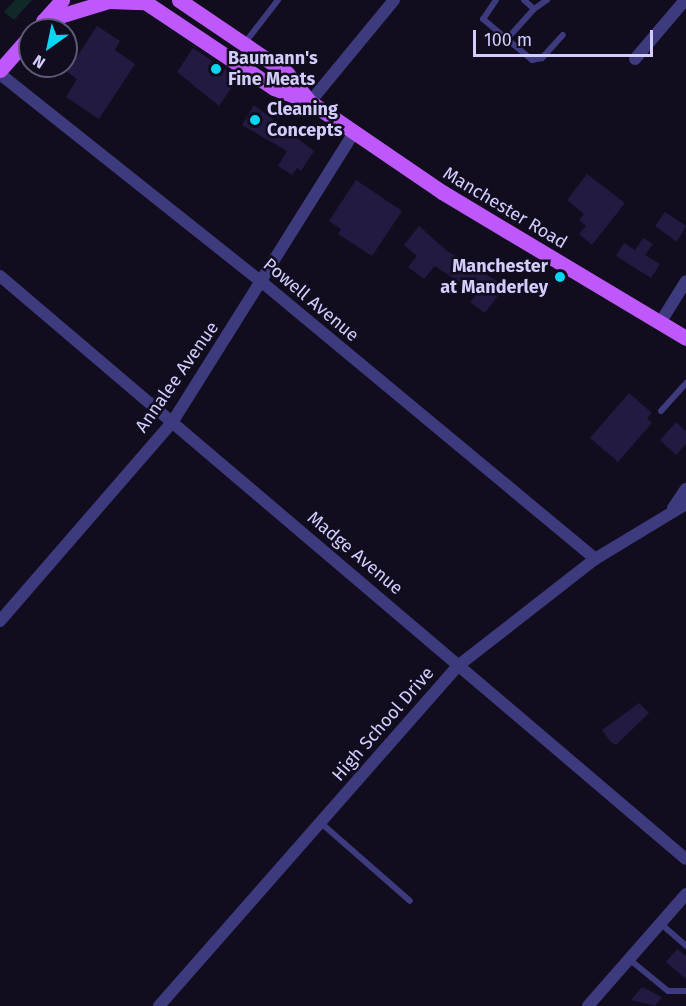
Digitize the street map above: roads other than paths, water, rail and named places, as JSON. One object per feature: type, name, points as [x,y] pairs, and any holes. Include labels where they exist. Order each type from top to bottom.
[{"type":"main road","points":[[46,18],[62,0]]},
{"type":"main road","name":"Manchester Road","points":[[179,0],[287,73],[310,102]]},
{"type":"main road","points":[[62,18],[109,2],[143,1]]},
{"type":"main road","name":"Manchester Road","points":[[143,1],[274,88],[310,102],[450,198],[686,338]]},
{"type":"main road","points":[[0,72],[18,50]]},
{"type":"street","points":[[310,102],[394,0]]},
{"type":"street","points":[[635,59],[686,0]]},
{"type":"street","name":"Powell Avenue","points":[[0,72],[263,282],[595,559]]},
{"type":"street","name":"Annalee Avenue","points":[[0,621],[173,422],[263,282],[354,132]]},
{"type":"street","name":"Madge Avenue","points":[[0,276],[686,859]]},
{"type":"street","points":[[660,323],[686,281]]},
{"type":"street","name":"High School Drive","points":[[673,508],[686,489]]},
{"type":"street","name":"High School Drive","points":[[159,1006],[459,665],[595,559],[673,508],[686,504]]},
{"type":"street","points":[[588,1006],[686,894]]},
{"type":"lane","points":[[244,45],[278,0]]},
{"type":"lane","points":[[496,0],[483,19],[536,61],[563,35]]},
{"type":"lane","points":[[524,0],[537,9]]},
{"type":"lane","points":[[507,39],[547,0]]},
{"type":"lane","points":[[661,411],[686,383]]},
{"type":"lane","points":[[321,823],[411,901]]},
{"type":"lane","points":[[660,923],[686,946]]},
{"type":"lane","points":[[629,959],[668,991],[686,991]]},
{"type":"place","name":"Baumann's Fine Meats","points":[[216,69]]},
{"type":"place","name":"Cleaning Concepts","points":[[255,120]]},
{"type":"place","name":"Manchester at Manderley","points":[[560,277]]}]
